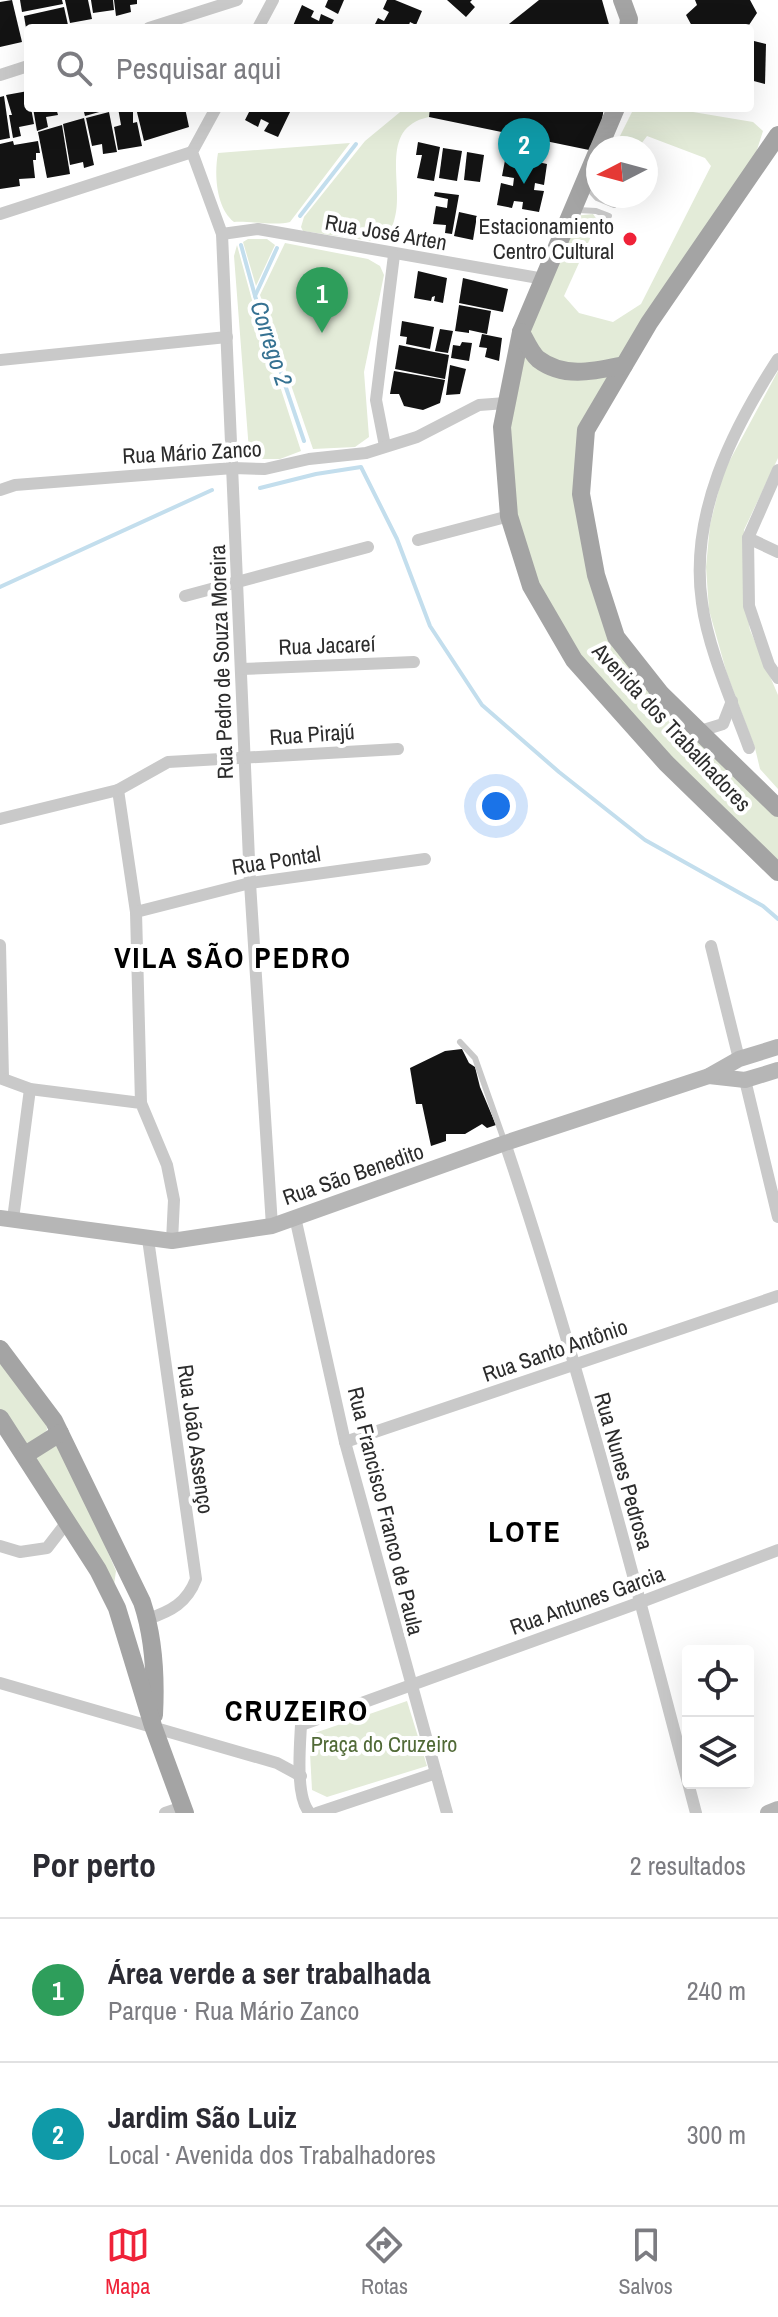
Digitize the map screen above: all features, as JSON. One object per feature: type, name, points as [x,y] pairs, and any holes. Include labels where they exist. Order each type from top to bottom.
[{"type":"main road","points":[[622,0],[628,24]]},
{"type":"main road","name":"Avenida dos Trabalhadores","points":[[604,136],[614,112]]},
{"type":"main road","name":"Avenida dos Trabalhadores","points":[[778,135],[649,323],[586,430],[581,494],[596,575],[616,637],[661,694],[778,808]]},
{"type":"main road","name":"Avenida dos Trabalhadores","points":[[586,179],[521,332],[502,427],[509,516],[531,586],[574,660],[666,763],[778,872]]},
{"type":"main road","points":[[521,332],[536,358],[560,371],[588,372],[624,365]]},
{"type":"main road","name":"Rua São Benedito","points":[[7,1219],[172,1241],[272,1226],[505,1143],[709,1076],[747,1057],[778,1047]]},
{"type":"main road","points":[[745,1080],[747,1057]]},
{"type":"main road","name":"Rua São Benedito","points":[[709,1076],[745,1080],[778,1070]]},
{"type":"main road","points":[[0,1349],[54,1421],[142,1602],[148,1619],[156,1683],[153,1726]]},
{"type":"main road","points":[[0,1418],[98,1570],[117,1608],[178,1811]]},
{"type":"main road","points":[[25,1455],[60,1433]]},
{"type":"main road","points":[[768,1813],[778,1809]]},
{"type":"street","points":[[162,24],[237,0]]},
{"type":"street","points":[[260,24],[273,0]]},
{"type":"street","points":[[0,75],[24,67]]},
{"type":"street","points":[[0,214],[192,152],[214,112]]},
{"type":"street","name":"Rua Pedro de Souza Moreira","points":[[192,152],[222,234],[250,883],[272,1226]]},
{"type":"street","name":"Rua José Arten","points":[[222,234],[258,229],[544,279]]},
{"type":"street","points":[[385,446],[376,400],[394,255]]},
{"type":"street","points":[[0,360],[227,337]]},
{"type":"street","points":[[749,748],[702,604],[701,564],[705,516],[713,486],[755,395],[778,359]]},
{"type":"street","name":"Rua Mário Zanco","points":[[0,490],[15,485],[233,468],[265,469],[309,459],[366,453],[417,437],[479,405],[506,403]]},
{"type":"street","points":[[778,470],[748,538],[749,606],[769,665],[778,678]]},
{"type":"street","points":[[418,540],[509,516]]},
{"type":"street","points":[[748,538],[778,552]]},
{"type":"street","points":[[185,596],[368,547]]},
{"type":"street","name":"Rua Jacareí","points":[[241,669],[414,662]]},
{"type":"street","points":[[697,732],[723,724],[732,701]]},
{"type":"street","name":"Rua Pirajú","points":[[0,819],[118,790],[168,762],[398,749]]},
{"type":"street","points":[[118,790],[136,912],[141,1103],[167,1165],[174,1200],[172,1241]]},
{"type":"street","name":"Rua Pontal","points":[[136,912],[250,883],[425,859]]},
{"type":"street","points":[[0,945],[2,1078],[30,1089],[141,1103]]},
{"type":"street","points":[[711,946],[747,1057]]},
{"type":"street","points":[[745,1080],[778,1217]]},
{"type":"street","points":[[7,1219],[30,1089]]},
{"type":"street","name":"Rua Nunes Pedrosa","points":[[505,1143],[573,1364],[641,1602],[696,1813]]},
{"type":"street","name":"Rua Francisco Franco de Paula","points":[[295,1217],[345,1442],[447,1813]]},
{"type":"street","name":"Rua João Assenço","points":[[148,1239],[196,1579],[191,1593],[174,1610],[148,1619]]},
{"type":"street","name":"Rua Santo Antônio","points":[[345,1442],[778,1296]]},
{"type":"street","points":[[0,1546],[20,1552],[47,1548],[67,1522]]},
{"type":"street","name":"Rua Antunes Garcia","points":[[410,1686],[778,1550]]},
{"type":"street","points":[[0,1683],[153,1726],[181,1738],[277,1763],[301,1776]]},
{"type":"street","points":[[310,1813],[304,1807],[301,1725],[410,1686]]},
{"type":"street","points":[[277,1763],[300,1754]]},
{"type":"street","points":[[317,1813],[436,1773]]},
{"type":"lane","points":[[572,212],[583,209],[609,216]]},
{"type":"lane","points":[[460,1042],[475,1058],[505,1143]]},
{"type":"green space","points":[[400,112],[430,112],[429,117],[413,123],[403,133],[396,160],[397,207],[393,224],[379,242],[303,231],[304,217],[365,141]]},
{"type":"green space","points":[[632,112],[693,112],[753,122],[763,131],[756,153],[621,362],[583,367],[553,363],[525,334],[574,216],[593,214],[598,221],[564,296],[579,313],[613,322],[641,304],[711,166],[705,158],[658,140],[658,136],[620,136]]},
{"type":"green space","points":[[350,143],[290,222],[234,222],[223,208],[216,171],[218,153]]},
{"type":"green space","points":[[267,239],[275,245],[256,286],[243,242]]},
{"type":"green space","points":[[285,243],[368,259],[380,266],[384,275],[364,372],[369,437],[355,447],[313,449],[260,295]]},
{"type":"green space","points":[[237,245],[301,451],[280,459],[257,459],[249,451],[234,256]]},
{"type":"green space","points":[[522,347],[535,365],[611,371],[582,428],[604,618],[778,815],[778,862],[658,748],[584,662],[554,615],[530,566],[514,515],[510,490],[507,437]]},
{"type":"green space","points":[[778,371],[778,458],[744,530],[743,590],[750,630],[778,695],[778,789],[760,769],[727,674],[709,610],[706,567],[710,525],[723,473]]},
{"type":"green space","points":[[0,1360],[46,1420],[47,1430],[27,1448],[0,1410]]},
{"type":"green space","points":[[60,1441],[116,1571],[114,1585],[33,1457]]},
{"type":"green space","name":"Praça do Cruzeiro","points":[[407,1701],[427,1766],[327,1797],[312,1790],[309,1735]]},
{"type":"building","points":[[12,0],[22,42],[0,47],[0,2]]},
{"type":"building","points":[[20,0],[62,0],[63,4],[22,12]]},
{"type":"building","points":[[65,0],[88,0],[92,19],[70,23]]},
{"type":"building","points":[[91,0],[113,0],[114,10],[93,13]]},
{"type":"building","points":[[114,0],[137,0],[137,4],[130,5],[131,12],[116,16]]},
{"type":"building","points":[[328,0],[344,0],[338,14],[325,7]]},
{"type":"building","points":[[387,0],[395,0],[422,11],[416,24],[375,24],[378,18],[384,21],[389,12],[383,9]]},
{"type":"building","points":[[447,0],[472,0],[470,2],[475,7],[466,17]]},
{"type":"building","points":[[539,0],[602,0],[609,24],[509,24]]},
{"type":"building","points":[[695,0],[750,0],[757,13],[750,24],[691,24],[686,15],[697,5]]},
{"type":"building","points":[[302,5],[314,11],[311,17],[319,21],[321,14],[334,20],[332,24],[294,24]]},
{"type":"building","points":[[64,7],[68,24],[25,24],[24,16]]},
{"type":"building","points":[[754,41],[766,44],[765,84],[754,81]]},
{"type":"building","points":[[24,92],[24,112],[32,112],[34,124],[19,127],[21,136],[13,138],[9,115],[12,115],[6,95]]},
{"type":"building","points":[[4,96],[10,138],[0,140],[0,97]]},
{"type":"building","points":[[34,112],[57,112],[58,115],[46,117],[48,127],[37,131]]},
{"type":"building","points":[[109,112],[117,152],[103,154],[102,144],[92,146],[86,118]]},
{"type":"building","points":[[119,112],[133,112],[133,123],[137,122],[142,146],[118,150],[114,127],[121,125]]},
{"type":"building","points":[[137,112],[186,112],[189,127],[144,141]]},
{"type":"building","points":[[249,112],[290,112],[278,137],[264,131],[269,123],[261,119],[258,127],[245,120]]},
{"type":"building","points":[[430,112],[603,112],[597,136],[586,136],[586,149],[429,117]]},
{"type":"building","points":[[84,118],[94,165],[84,168],[83,162],[70,165],[63,124]]},
{"type":"building","points":[[62,125],[70,174],[47,178],[38,132]]},
{"type":"building","points":[[13,141],[14,145],[38,141],[40,153],[36,153],[36,160],[33,160],[35,178],[19,179],[20,186],[0,189],[0,144]]},
{"type":"building","points":[[418,142],[440,147],[434,181],[417,178],[422,155],[416,155]]},
{"type":"building","points":[[443,148],[462,151],[457,181],[439,178]]},
{"type":"building","points":[[467,152],[484,155],[480,182],[464,180]]},
{"type":"building","points":[[506,155],[547,164],[544,185],[535,183],[534,190],[544,191],[539,212],[522,209],[523,202],[514,201],[512,208],[497,205],[501,183],[513,186],[514,178],[502,176]]},
{"type":"building","points":[[435,192],[459,195],[452,234],[445,233],[446,225],[433,224],[436,206],[447,208],[448,199],[434,196]]},
{"type":"building","points":[[459,212],[477,216],[473,240],[454,236]]},
{"type":"building","points":[[418,271],[447,278],[443,303],[434,301],[435,296],[431,301],[414,298]]},
{"type":"building","points":[[463,278],[508,289],[503,312],[459,303]]},
{"type":"building","points":[[459,305],[491,311],[487,334],[455,331]]},
{"type":"building","points":[[402,321],[434,327],[430,349],[406,344],[407,337],[400,336]]},
{"type":"building","points":[[440,329],[453,331],[448,353],[435,351]]},
{"type":"building","points":[[482,334],[502,338],[499,361],[485,357],[487,348],[479,347]]},
{"type":"building","points":[[462,342],[472,343],[469,361],[451,358],[453,345],[460,346]]},
{"type":"building","points":[[399,345],[449,355],[445,379],[395,369]]},
{"type":"building","points":[[450,365],[466,369],[460,394],[446,395]]},
{"type":"building","points":[[394,371],[445,380],[440,403],[423,410],[404,406],[399,394],[390,394]]},
{"type":"building","points":[[462,1049],[469,1063],[475,1067],[496,1125],[487,1128],[482,1124],[465,1134],[446,1134],[446,1141],[431,1146],[422,1104],[416,1104],[410,1068],[445,1051]]},
{"type":"waterway","points":[[300,216],[356,144]]},
{"type":"waterway","name":"Corrego 2","points":[[241,245],[304,441]]},
{"type":"waterway","points":[[255,296],[277,248]]},
{"type":"waterway","points":[[260,488],[361,467],[397,539],[430,626],[482,705],[559,772],[645,840],[763,906],[778,919]]},
{"type":"waterway","points":[[0,587],[212,490]]},
{"type":"place","name":"Jardim São Luiz","points":[[524,184]]},
{"type":"place","name":"Estacionamiento Centro Cultural","points":[[630,239]]},
{"type":"place","name":"Área verde a ser trabalhada","points":[[322,333]]},
{"type":"district","name":"VILA SÃO PEDRO","points":[[233,957]]},
{"type":"district","name":"LOTE","points":[[525,1531]]},
{"type":"district","name":"CRUZEIRO","points":[[297,1710]]}]
